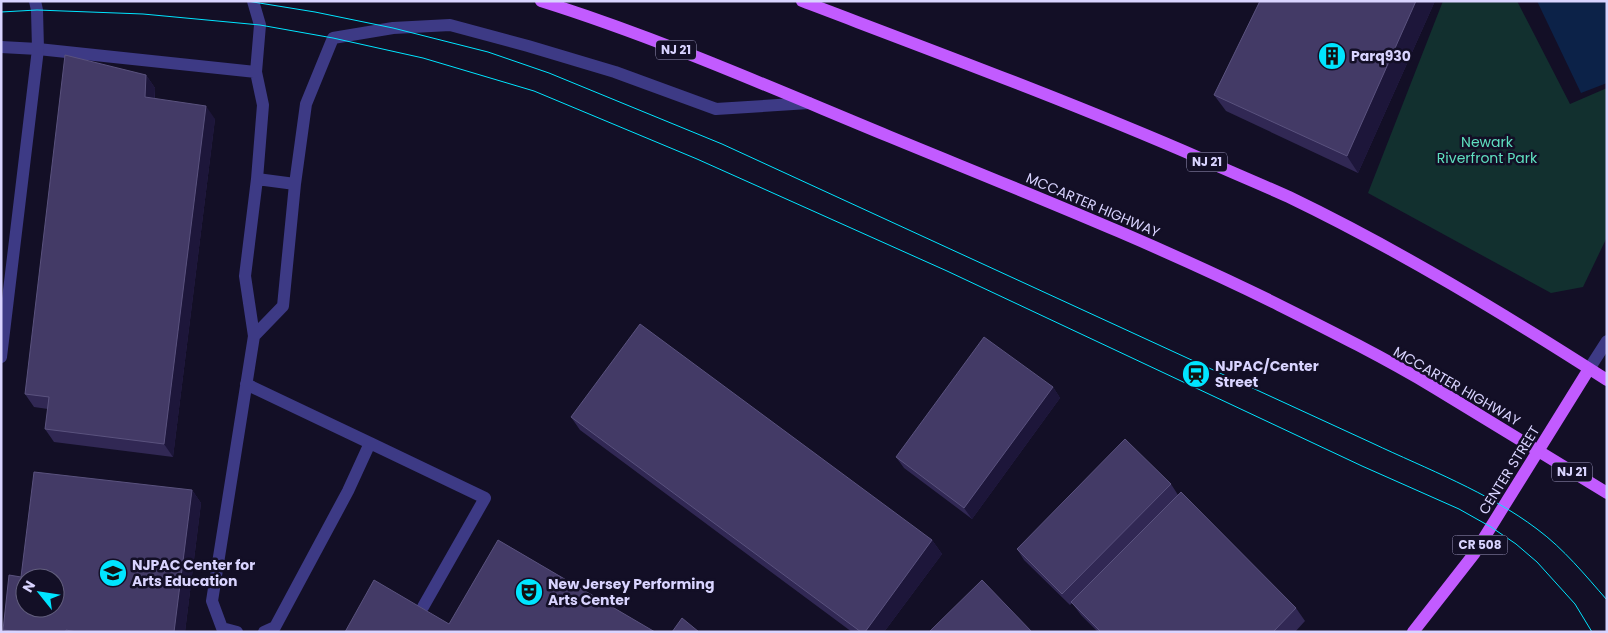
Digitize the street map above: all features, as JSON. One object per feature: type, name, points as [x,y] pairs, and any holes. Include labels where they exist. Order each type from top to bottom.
[{"type":"main road","name":"MCCARTER HIGHWAY","points":[[541,1],[702,60],[1095,221],[1278,305],[1433,387],[1607,493]]},
{"type":"main road","name":"NJ 21","points":[[802,1],[949,56],[1140,132],[1289,197],[1412,261],[1523,326],[1607,380]]},
{"type":"main road","name":"CENTER STREET","points":[[1413,632],[1474,554],[1589,369]]},
{"type":"street","points":[[1,357],[38,49],[35,1]]},
{"type":"street","points":[[237,632],[222,628],[212,602],[254,336],[245,276],[257,179],[263,105],[256,72],[260,26],[253,1]]},
{"type":"street","points":[[254,336],[283,306],[295,184],[306,104],[333,38],[393,28],[450,25],[615,72],[716,109],[809,104]]},
{"type":"street","points":[[1,47],[38,49],[256,72]]},
{"type":"street","points":[[257,179],[295,184]]},
{"type":"street","points":[[1589,369],[1607,341]]},
{"type":"street","points":[[246,384],[485,498],[423,607]]},
{"type":"street","points":[[264,632],[275,627],[348,490],[370,443]]},
{"type":"green space","name":"Newark Riverfront Park","points":[[1443,1],[1517,1],[1570,104],[1607,88],[1607,237],[1583,287],[1551,293],[1368,193]]},
{"type":"water","points":[[1537,1],[1607,1],[1607,83],[1581,93]]},
{"type":"building","name":"Parq930","points":[[1260,1],[1416,1],[1347,156],[1214,95]]},
{"type":"building","points":[[65,55],[146,75],[145,97],[206,106],[164,444],[45,429],[49,397],[25,394]]},
{"type":"building","points":[[640,324],[932,540],[865,632],[861,632],[571,417]]},
{"type":"building","points":[[984,337],[1053,387],[964,508],[896,457]]},
{"type":"building","points":[[1125,439],[1171,484],[1062,594],[1017,549]]},
{"type":"building","points":[[34,472],[192,490],[174,632],[77,632],[66,630],[66,632],[23,632],[3,630],[9,575],[15,576],[15,618],[65,618],[65,568],[22,568]]},
{"type":"building","points":[[1181,492],[1296,608],[1273,632],[1101,632],[1071,602]]},
{"type":"building","points":[[498,540],[655,632],[345,632],[374,580],[449,624]]},
{"type":"building","points":[[982,580],[1032,632],[929,632]]},
{"type":"building","points":[[682,618],[699,632],[672,632]]},
{"type":"tram line","points":[[247,1],[315,12],[393,28],[488,52],[549,73],[722,144],[1478,492],[1518,516],[1547,537],[1574,563],[1607,600]]},
{"type":"tram line","points":[[1,12],[37,10],[143,14],[260,25],[333,38],[423,58],[534,91],[697,159],[947,271],[1362,466],[1459,509],[1491,527],[1516,544],[1537,562],[1575,604],[1592,632]]},
{"type":"place","name":"Parq930","points":[[1332,56]]},
{"type":"place","name":"NJPAC/Center Street","points":[[1196,374]]},
{"type":"place","name":"NJPAC Center for Arts Education","points":[[113,573]]},
{"type":"place","name":"New Jersey Performing Arts Center","points":[[529,592]]}]
